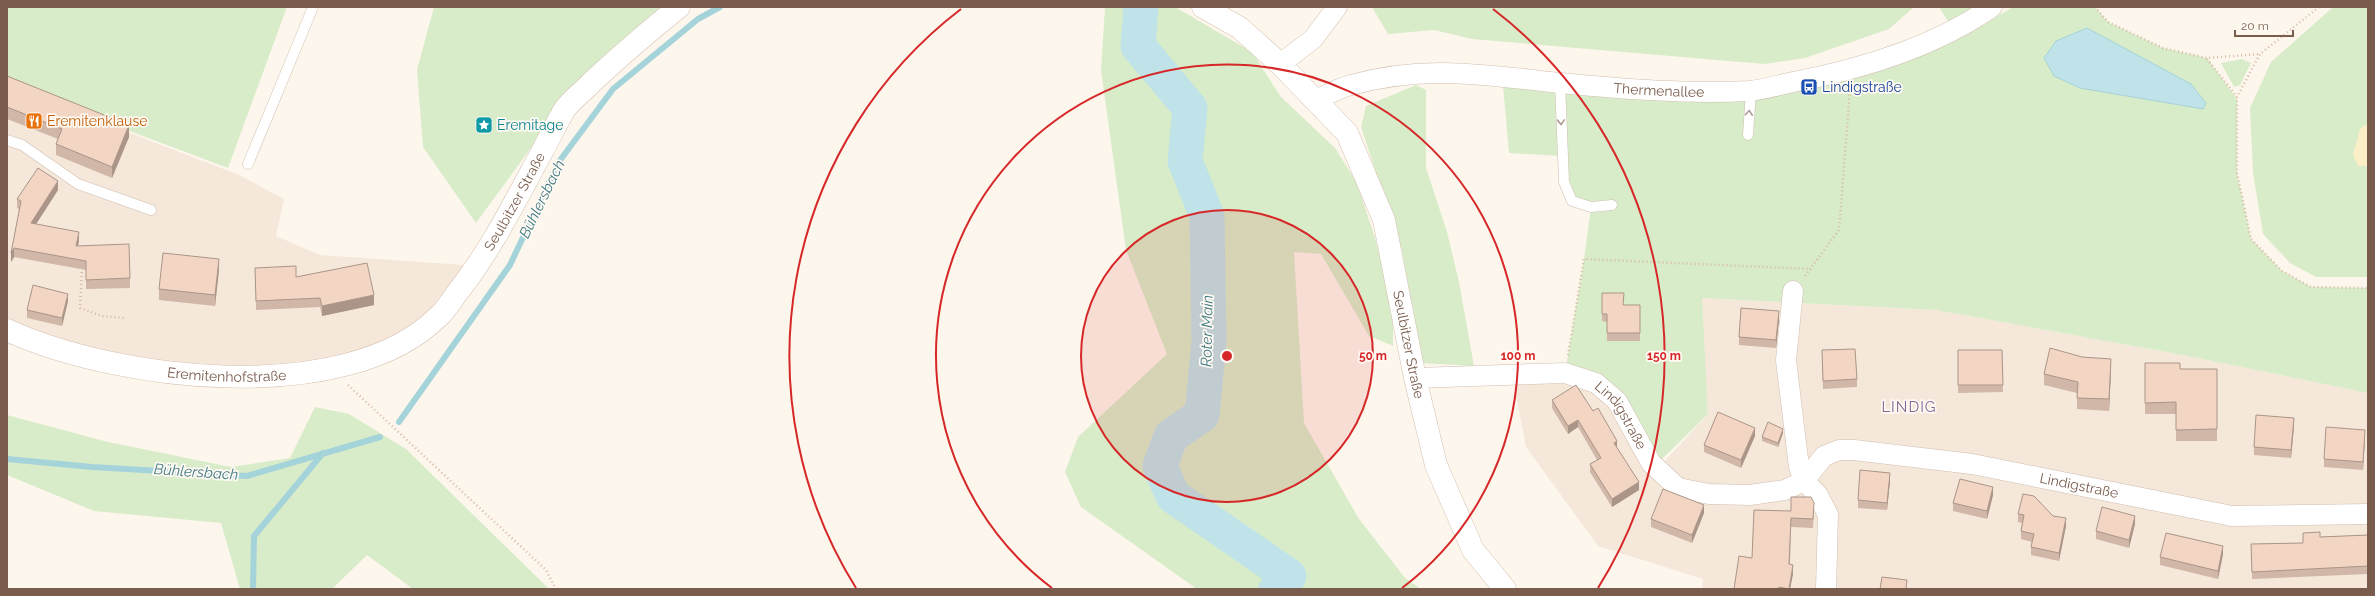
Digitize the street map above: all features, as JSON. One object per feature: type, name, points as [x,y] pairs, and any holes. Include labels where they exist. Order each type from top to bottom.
[{"type":"street","name":"Seulbitzer Straße","points":[[439,317],[479,266],[566,108],[634,42],[679,7]]},
{"type":"street","name":"Seulbitzer Straße","points":[[1203,7],[1240,28],[1280,64],[1346,133],[1384,220],[1415,378],[1436,465],[1474,550],[1505,589]]},
{"type":"street","points":[[1280,64],[1313,39],[1337,7]]},
{"type":"street","name":"Thermenallee","points":[[1316,100],[1350,85],[1396,75],[1425,72],[1474,72],[1560,83],[1674,92],[1751,91],[1842,72],[1932,41],[1992,7]]},
{"type":"street","points":[[1793,291],[1786,360],[1799,467],[1804,481],[1818,495],[1828,515],[1826,589]]},
{"type":"street","name":"Eremitenhofstraße","points":[[7,330],[36,344],[108,362],[189,374],[269,375],[331,369],[374,357],[409,339],[439,317]]},
{"type":"street","name":"Lindigstraße","points":[[1415,378],[1565,373],[1596,383],[1617,401],[1651,463],[1678,488],[1709,494],[1750,495],[1785,490],[1804,481],[1824,456],[1839,450],[1854,450],[1972,464],[2232,516],[2368,514]]},
{"type":"lane","points":[[248,164],[313,7]]},
{"type":"lane","points":[[1560,83],[1564,182],[1572,200],[1591,207],[1612,205]]},
{"type":"lane","points":[[1748,135],[1751,91]]},
{"type":"lane","points":[[7,140],[22,145],[78,184],[151,210]]},
{"type":"path","points":[[2095,7],[2108,22],[2163,48],[2207,58],[2260,54]]},
{"type":"path","points":[[2319,7],[2260,54],[2237,97],[2237,173],[2251,239],[2282,271],[2311,287],[2368,288]]},
{"type":"path","points":[[2207,58],[2237,97]]},
{"type":"path","points":[[1793,291],[1839,230],[1851,91],[1842,72]]},
{"type":"path","points":[[1565,373],[1584,259],[1811,269]]},
{"type":"path","points":[[82,265],[80,308],[102,316],[124,318]]},
{"type":"path","points":[[331,369],[546,570],[556,589]]},
{"type":"shaded area","points":[[7,86],[237,174],[284,199],[276,236],[320,255],[479,266],[439,317],[331,373],[43,354],[7,344]]},
{"type":"shaded area","points":[[1701,298],[1936,310],[2183,355],[2368,393],[2368,589],[1702,589],[1703,579],[1598,546],[1526,447],[1513,380],[1578,381],[1614,406],[1651,476],[1708,414]]},
{"type":"green space","points":[[7,7],[287,7],[228,168],[7,85]]},
{"type":"green space","name":"Eremitage","points":[[434,7],[667,7],[563,104],[476,223],[423,147],[417,70]]},
{"type":"green space","points":[[1105,7],[1175,7],[1252,52],[1281,97],[1335,148],[1357,183],[1374,235],[1386,279],[1393,325],[1393,346],[1369,336],[1321,254],[1294,252],[1304,423],[1359,519],[1405,578],[1421,589],[1197,589],[1081,507],[1065,472],[1078,437],[1167,354],[1126,250],[1101,70]]},
{"type":"green space","points":[[1372,7],[1914,7],[1889,29],[1805,58],[1764,64],[1472,39],[1434,30],[1388,34]]},
{"type":"green space","points":[[1939,7],[1981,7],[1950,24]]},
{"type":"green space","points":[[2013,7],[2095,7],[2108,22],[2163,48],[2207,58],[2237,99],[2237,173],[2251,239],[2282,271],[2311,287],[2368,288],[2368,393],[2183,355],[1936,310],[1702,298],[1708,414],[1655,466],[1617,401],[1565,373],[1591,207],[1572,201],[1562,156],[1509,153],[1503,85],[1570,92],[1853,77],[1923,55],[1970,33]]},
{"type":"green space","points":[[2333,7],[2368,7],[2368,277],[2316,277],[2290,263],[2263,234],[2253,173],[2250,108],[2271,62]]},
{"type":"green space","points":[[2242,59],[2251,63],[2240,85],[2234,87],[2221,63]]},
{"type":"green space","points":[[1416,85],[1426,90],[1426,168],[1447,232],[1459,282],[1474,366],[1420,363],[1402,250],[1361,127],[1366,106]]},
{"type":"green space","points":[[315,407],[349,414],[406,449],[549,589],[413,589],[367,555],[332,589],[240,589],[221,523],[94,511],[7,475],[7,415],[108,442],[231,467],[290,458]]},
{"type":"sand","points":[[2365,125],[2368,125],[2368,166],[2358,166],[2353,155],[2360,129]]},
{"type":"water","points":[[2087,28],[2191,84],[2206,103],[2203,109],[2080,88],[2054,76],[2044,58],[2056,41]]},
{"type":"building","points":[[7,76],[129,125],[112,167],[56,144],[62,129],[7,107]]},
{"type":"building","points":[[38,168],[58,181],[31,223],[79,232],[76,246],[129,244],[130,278],[86,280],[86,261],[14,248],[11,253],[21,201],[17,199]]},
{"type":"building","points":[[163,253],[219,259],[215,295],[159,289]]},
{"type":"building","points":[[367,263],[374,295],[322,306],[320,298],[256,301],[255,268],[296,266],[296,277]]},
{"type":"building","points":[[33,285],[68,294],[62,318],[27,310]]},
{"type":"building","points":[[1602,293],[1624,293],[1623,305],[1640,305],[1640,333],[1607,333],[1607,314],[1602,314]]},
{"type":"building","points":[[1741,308],[1779,311],[1776,340],[1739,337]]},
{"type":"building","points":[[2050,348],[2082,357],[2111,359],[2109,399],[2077,398],[2078,382],[2044,374]]},
{"type":"building","points":[[1855,349],[1857,379],[1823,381],[1822,350]]},
{"type":"building","points":[[1958,350],[2002,350],[2003,385],[1958,385]]},
{"type":"building","points":[[2145,363],[2180,363],[2180,369],[2217,369],[2217,429],[2176,430],[2176,402],[2145,403]]},
{"type":"building","points":[[1576,385],[1593,411],[1598,408],[1617,441],[1614,443],[1639,482],[1612,499],[1590,464],[1601,458],[1578,420],[1568,426],[1552,400]]},
{"type":"building","points":[[1718,412],[1755,428],[1741,460],[1704,445]]},
{"type":"building","points":[[2256,415],[2294,418],[2291,450],[2254,447]]},
{"type":"building","points":[[1768,422],[1783,429],[1778,443],[1762,437]]},
{"type":"building","points":[[2326,427],[2365,430],[2363,462],[2324,459]]},
{"type":"building","points":[[1860,470],[1890,473],[1887,503],[1858,500]]},
{"type":"building","points":[[1960,479],[1993,487],[1987,511],[1953,503]]},
{"type":"building","points":[[1663,489],[1704,505],[1692,535],[1651,519]]},
{"type":"building","points":[[2023,494],[2034,496],[2053,516],[2066,518],[2059,553],[2031,547],[2034,534],[2021,531],[2024,515],[2018,514]]},
{"type":"building","points":[[1791,497],[1811,497],[1814,503],[1813,519],[1791,518],[1789,564],[1793,565],[1789,589],[1779,587],[1778,589],[1734,589],[1739,556],[1752,558],[1754,510],[1791,511]]},
{"type":"building","points":[[2102,507],[2135,516],[2129,540],[2096,531]]},
{"type":"building","points":[[2320,532],[2320,537],[2368,535],[2368,566],[2252,572],[2251,544],[2303,543],[2303,533]]},
{"type":"building","points":[[2166,533],[2223,546],[2218,571],[2160,557]]},
{"type":"building","points":[[1882,577],[1907,580],[1906,589],[1880,589]]},
{"type":"waterway","name":"Bühlersbach","points":[[399,422],[510,265],[558,163],[613,89],[698,19],[720,7]]},
{"type":"waterway","name":"Roter Main","points":[[1141,7],[1138,46],[1190,108],[1185,161],[1207,216],[1209,342],[1202,415],[1171,436],[1160,466],[1173,496],[1289,576],[1276,589]]},
{"type":"waterway","name":"Bühlersbach","points":[[7,459],[92,467],[247,476],[380,437]]},
{"type":"waterway","points":[[253,589],[254,536],[323,453]]},
{"type":"place","name":"Lindigstraße","points":[[1809,87]]},
{"type":"place","name":"Eremitenklause","points":[[34,121]]},
{"type":"place","name":"Eremitage","points":[[484,125]]},
{"type":"district","name":"LINDIG","points":[[1909,407]]}]
